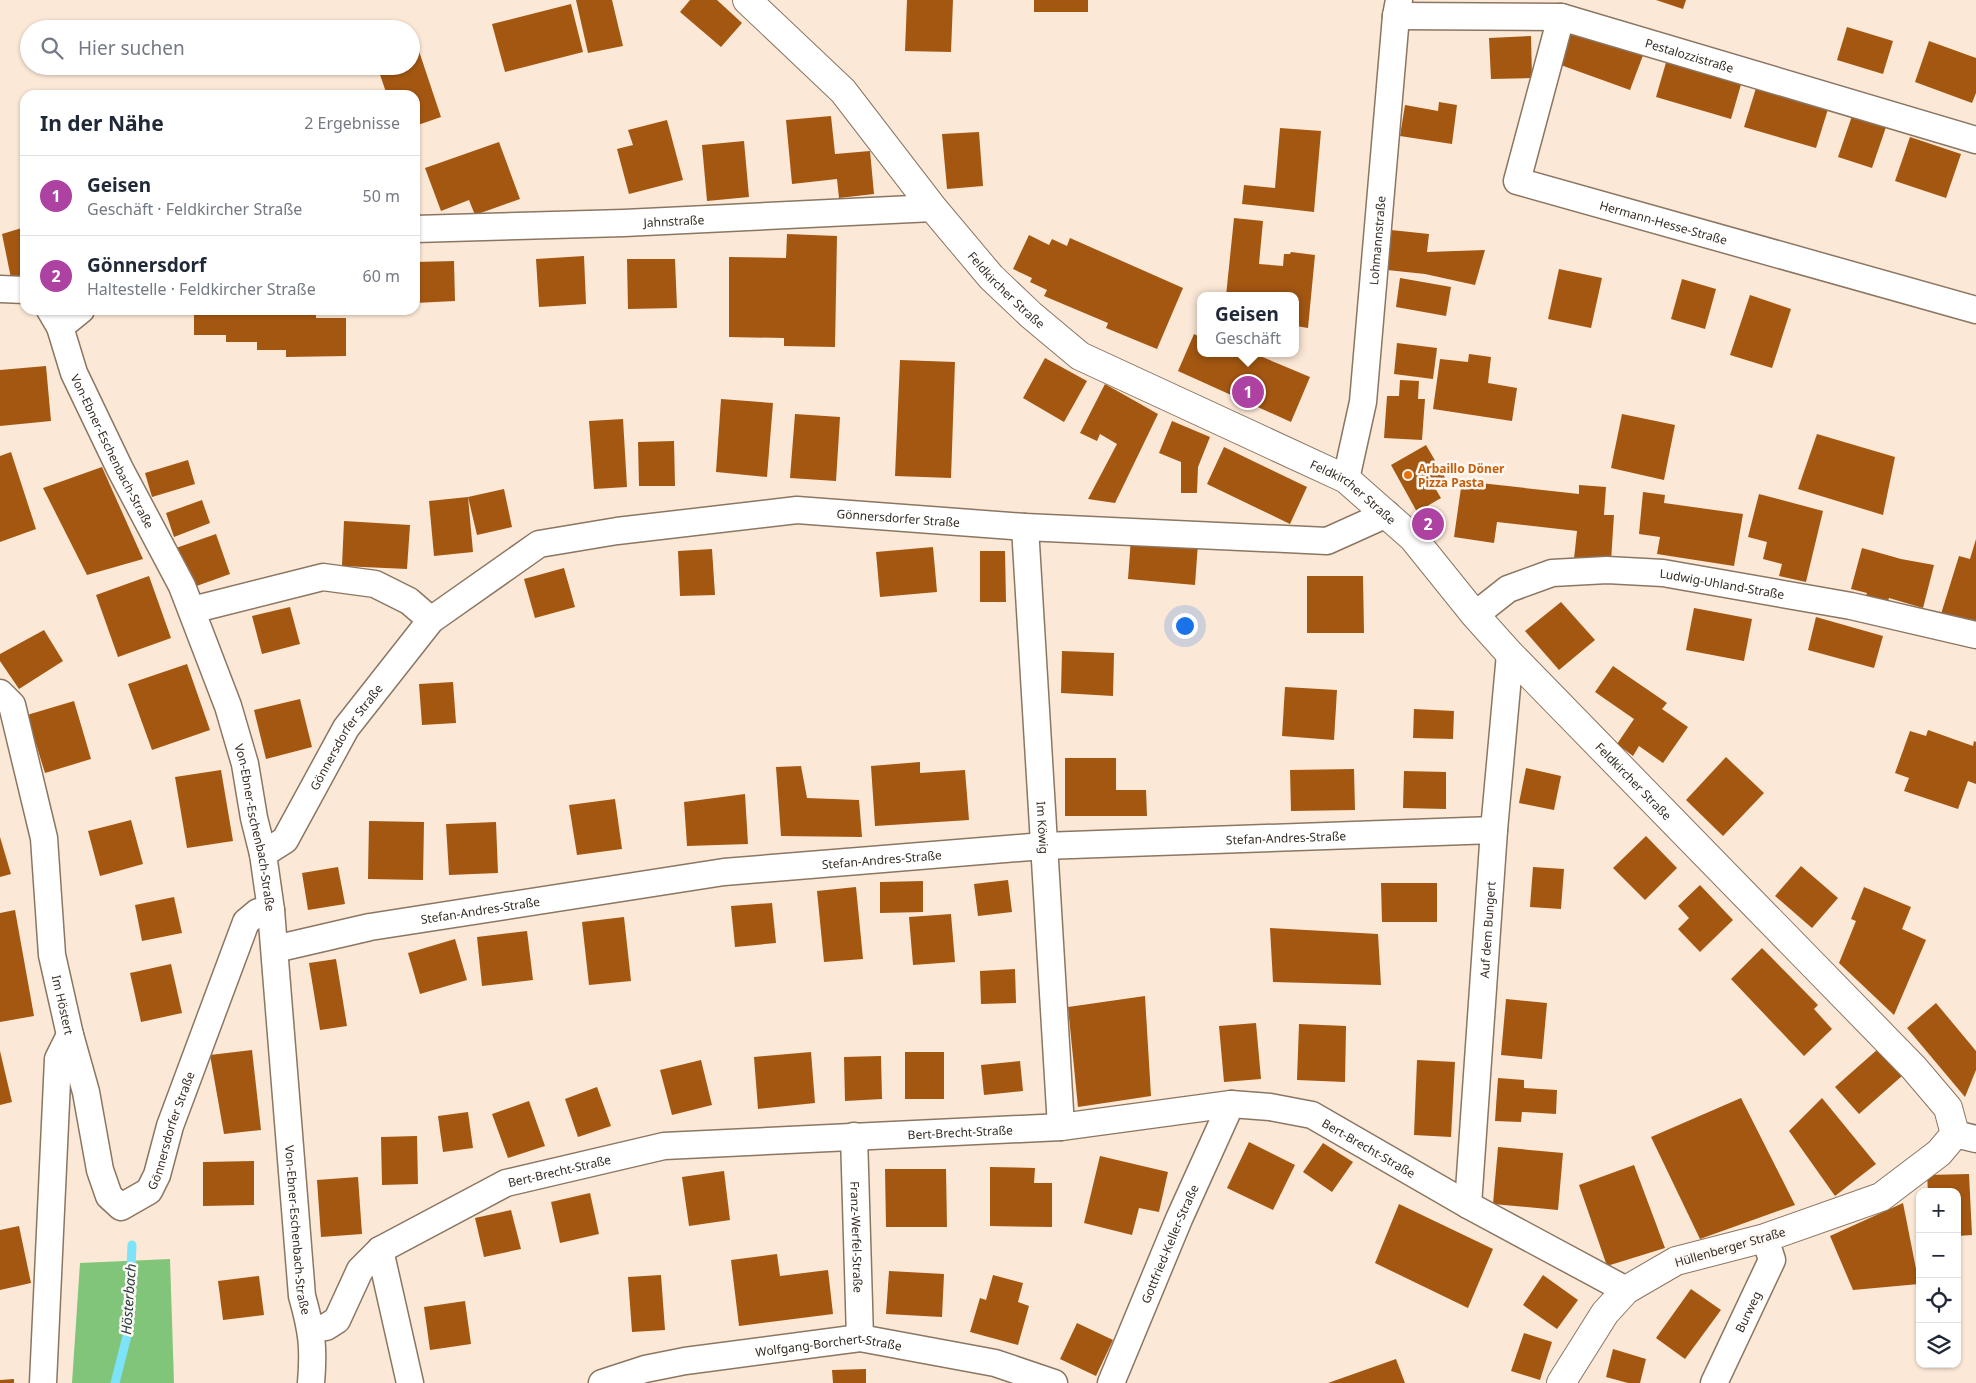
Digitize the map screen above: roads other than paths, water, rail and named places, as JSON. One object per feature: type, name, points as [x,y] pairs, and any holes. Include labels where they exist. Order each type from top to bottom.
[{"type":"street","name":"Feldkircher Straße","points":[[747,0],[843,91],[933,208],[991,278],[1080,356],[1346,479],[1413,538],[1475,615],[1510,654],[1914,1068],[1948,1108],[1966,1136]]},
{"type":"street","name":"Pestalozzistraße","points":[[1398,8],[1561,17],[1976,140]]},
{"type":"street","name":"Lohmannstraße","points":[[1346,479],[1363,402],[1398,8]]},
{"type":"street","name":"Hermann-Hesse-Straße","points":[[1561,17],[1517,181],[1976,310]]},
{"type":"street","name":"Jahnstraße","points":[[420,229],[624,223],[933,208]]},
{"type":"street","points":[[0,289],[20,290]]},
{"type":"street","name":"Von-Ebner-Eschenbach-Straße","points":[[55,319],[74,373],[120,469],[182,586],[228,706],[245,764],[254,818],[264,854],[271,910],[302,1296],[312,1329],[314,1358],[311,1383]]},
{"type":"street","name":"Gönnersdorfer Straße","points":[[264,854],[285,840],[346,728],[431,620],[539,544],[618,531],[797,510],[1025,527],[1327,541],[1387,514]]},
{"type":"street","name":"Im Köwig","points":[[1025,527],[1061,1127]]},
{"type":"street","name":"Ludwig-Uhland-Straße","points":[[1475,615],[1508,589],[1552,573],[1607,570],[1663,573],[1850,606],[1976,635]]},
{"type":"street","points":[[192,610],[323,577],[375,584],[409,601],[431,620]]},
{"type":"street","name":"Auf dem Bungert","points":[[1468,1205],[1494,830],[1510,654]]},
{"type":"street","name":"Im Höstert","points":[[0,693],[12,705],[44,838],[52,955],[70,1035],[58,1059],[43,1383]]},
{"type":"street","name":"Stefan-Andres-Straße","points":[[275,949],[370,927],[724,872],[1043,846],[1494,830]]},
{"type":"street","name":"Gönnersdorfer Straße","points":[[70,1035],[86,1092],[100,1170],[109,1196],[121,1207],[149,1191],[157,1175],[170,1126],[246,922],[258,912],[271,910]]},
{"type":"street","name":"Bert-Brecht-Straße","points":[[312,1329],[326,1327],[337,1320],[360,1270],[380,1250],[506,1184],[664,1146],[1061,1127],[1231,1104],[1270,1107],[1312,1115],[1468,1205],[1626,1290]]},
{"type":"street","name":"Gottfried-Keller-Straße","points":[[1111,1383],[1179,1219],[1231,1104]]},
{"type":"street","name":"Franz-Werfel-Straße","points":[[854,1136],[860,1338]]},
{"type":"street","name":"Hüllenberger Straße","points":[[1561,1383],[1605,1313],[1626,1290],[1676,1261],[1765,1238],[1881,1197],[1939,1153],[1966,1136]]},
{"type":"street","name":"Burweg","points":[[1714,1383],[1772,1260],[1765,1238]]},
{"type":"street","points":[[380,1250],[410,1383]]},
{"type":"street","name":"Wolfgang-Borchert-Straße","points":[[602,1383],[645,1369],[685,1361],[860,1338],[995,1363],[1054,1383]]},
{"type":"waterway","name":"Hösterbach","points":[[115,1383],[128,1332],[132,1245]]},
{"type":"place","name":"Geisen","points":[[1248,392]]},
{"type":"place","name":"Arbaillo Döner Pizza Pasta","points":[[1408,475]]},
{"type":"place","name":"Gönnersdorf","points":[[1428,524]]}]
